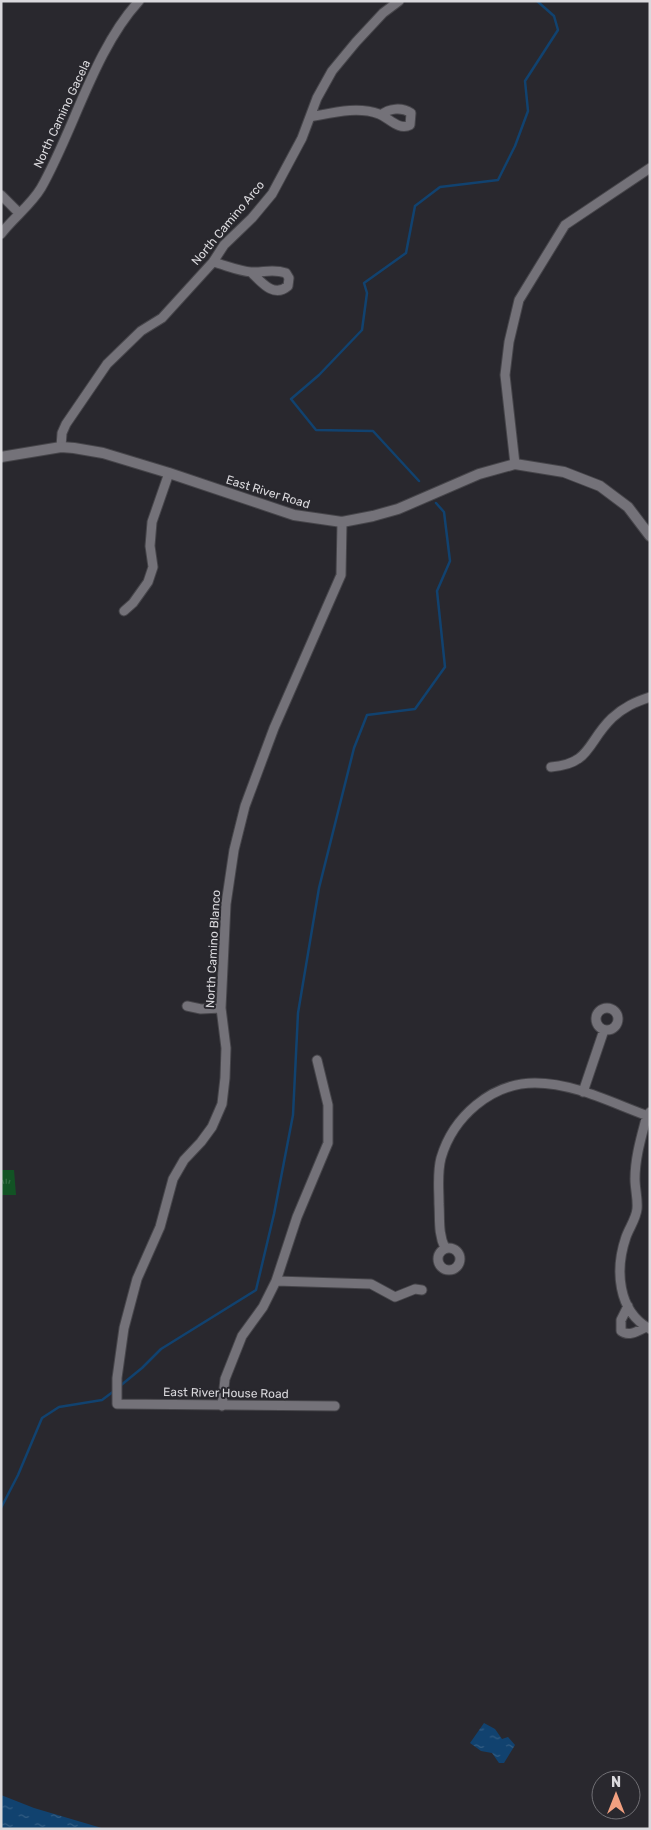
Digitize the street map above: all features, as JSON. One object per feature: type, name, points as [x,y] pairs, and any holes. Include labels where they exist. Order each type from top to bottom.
[{"type":"street","name":"North Camino Gacela","points":[[1,234],[40,189],[102,57],[129,12],[139,1]]},
{"type":"street","name":"North Camino Arco","points":[[61,447],[62,433],[66,424],[107,364],[141,331],[162,318],[213,262],[224,244],[252,218],[272,194],[302,138],[317,98],[332,71],[383,13],[399,1]]},
{"type":"street","points":[[310,117],[345,111],[381,115]]},
{"type":"street","points":[[515,464],[505,375],[509,342],[519,300],[565,225],[650,168]]},
{"type":"street","points":[[1,195],[20,213]]},
{"type":"street","points":[[213,262],[252,273]]},
{"type":"street","name":"East River Road","points":[[1,457],[61,447],[103,453],[294,515],[342,522],[398,509],[479,474],[515,464],[564,472],[600,486],[628,507],[650,536]]},
{"type":"street","points":[[124,611],[133,603],[144,588],[153,567],[150,546],[152,522],[169,473]]},
{"type":"street","name":"North Camino Blanco","points":[[117,1404],[117,1378],[124,1328],[137,1279],[160,1227],[173,1179],[184,1160],[212,1127],[222,1104],[226,1048],[221,1008],[226,904],[235,845],[245,806],[274,728],[341,575],[342,522]]},
{"type":"street","points":[[551,767],[566,766],[583,758],[598,735],[612,719],[630,704],[650,697]]},
{"type":"street","points":[[187,1006],[202,1009],[221,1008]]},
{"type":"street","points":[[583,1092],[604,1030]]},
{"type":"street","points":[[222,1406],[226,1378],[242,1336],[263,1307],[276,1281],[297,1217],[328,1143],[328,1105],[316,1060]]},
{"type":"street","points":[[445,1248],[440,1237],[438,1173],[441,1158],[450,1138],[471,1108],[485,1098],[517,1085],[549,1083],[649,1114],[636,1160],[637,1210],[620,1256],[620,1284],[628,1306],[639,1321],[648,1328]]},
{"type":"street","points":[[276,1281],[371,1284],[395,1297],[415,1289],[422,1290]]},
{"type":"street","points":[[628,1306],[621,1320],[620,1330],[624,1333],[634,1333],[648,1328]]},
{"type":"street","name":"East River House Road","points":[[117,1404],[335,1406]]},
{"type":"green space","points":[[1,1170],[14,1170],[16,1195],[1,1195]]},
{"type":"water","points":[[484,1723],[495,1729],[502,1739],[508,1737],[515,1745],[504,1763],[499,1763],[492,1753],[481,1751],[470,1743]]},
{"type":"water","points":[[1,1795],[34,1808],[105,1829],[1,1829]]},
{"type":"waterway","points":[[419,481],[373,431],[316,430],[291,399],[319,375],[362,330],[367,293],[364,283],[406,253],[415,206],[440,187],[498,180],[515,146],[528,111],[525,81],[558,30],[554,16],[537,1]]},
{"type":"waterway","points":[[120,1386],[161,1349],[256,1290],[274,1214],[293,1115],[298,1013],[319,888],[354,748],[367,715],[415,709],[445,667],[437,591],[450,561],[444,512],[436,503]]},
{"type":"waterway","points":[[1,1508],[18,1475],[42,1418],[59,1407],[102,1400],[114,1391]]}]
